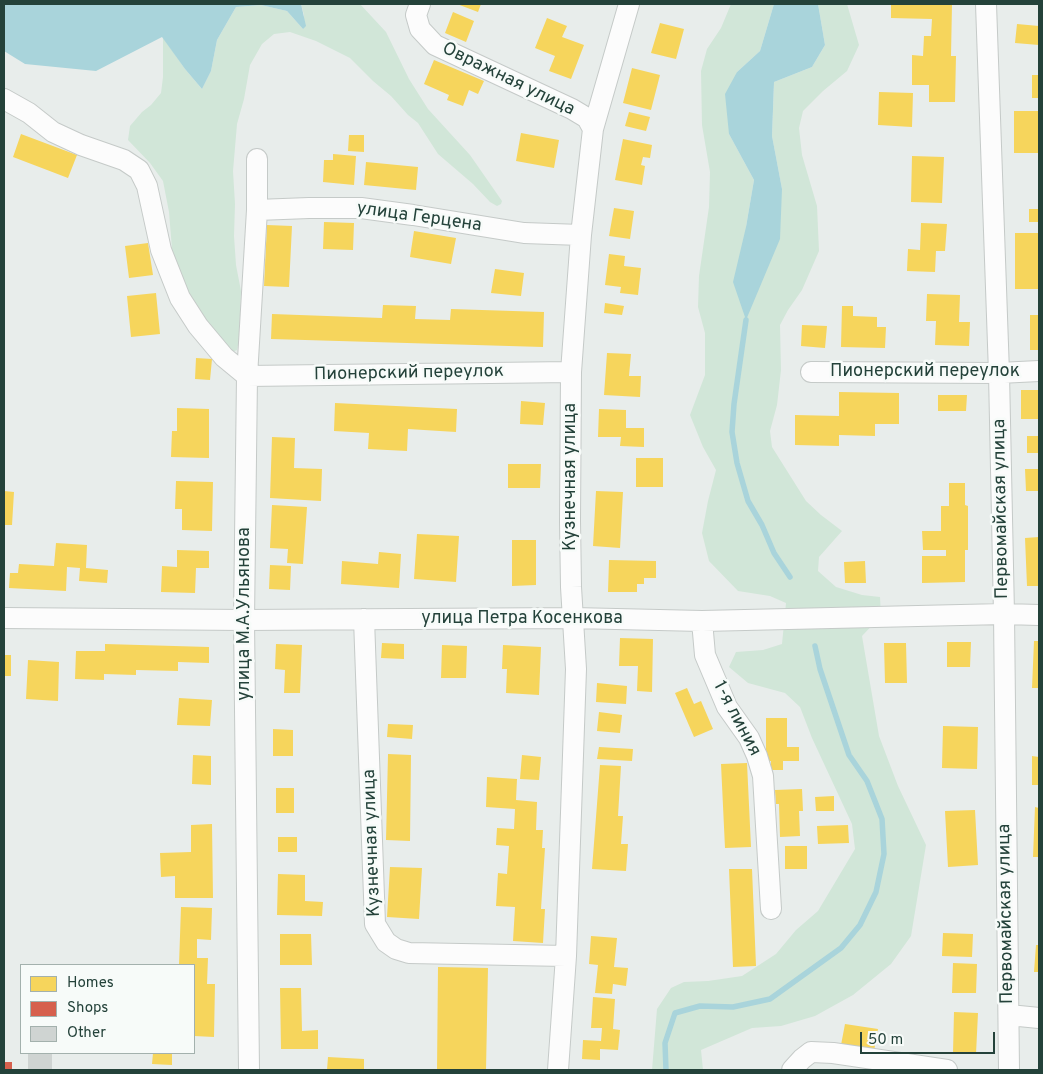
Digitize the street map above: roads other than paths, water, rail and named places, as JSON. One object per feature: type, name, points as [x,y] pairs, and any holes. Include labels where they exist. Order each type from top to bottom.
[{"type":"street","name":"Овражная улица","points":[[420,4],[416,15],[420,29],[435,45],[572,110],[587,118],[593,129]]},
{"type":"street","name":"Кузнечная улица","points":[[558,1070],[566,956],[576,669],[571,587],[571,372],[581,235],[593,129],[629,4]]},
{"type":"street","name":"Первомайская улица","points":[[986,4],[999,373],[1004,614],[1009,1070]]},
{"type":"street","points":[[4,99],[29,113],[53,132],[81,145],[124,160],[139,170],[147,186],[161,250],[180,298],[198,326],[224,357],[247,376]]},
{"type":"street","name":"улица М.А.Ульянова","points":[[249,1070],[244,620],[247,376],[257,210],[257,158]]},
{"type":"street","name":"улица Герцена","points":[[257,210],[361,208],[524,233],[581,235]]},
{"type":"street","name":"Пионерский переулок","points":[[812,372],[999,373],[1039,371]]},
{"type":"street","name":"Пионерский переулок","points":[[247,376],[571,372]]},
{"type":"street","name":"улица Петра Косенкова","points":[[4,618],[244,620],[574,618],[702,621],[1004,614],[1039,615]]},
{"type":"street","name":"Кузнечная улица","points":[[364,619],[375,924],[386,942],[396,949],[409,953],[566,956]]},
{"type":"street","name":"1-я линия","points":[[702,621],[705,655],[727,706],[749,738],[763,776],[771,909]]},
{"type":"street","name":"Первомайская улица","points":[[1009,1015],[1039,1018]]},
{"type":"street","points":[[792,1070],[811,1052],[833,1053],[947,1070]]},
{"type":"water","points":[[4,4],[301,4],[306,26],[303,29],[287,11],[261,5],[236,7],[217,40],[211,71],[202,89],[162,37],[96,71],[25,64],[4,51]]},
{"type":"water","points":[[774,4],[818,4],[825,45],[812,67],[774,82],[772,136],[782,189],[780,239],[746,320],[733,282],[746,227],[754,180],[729,134],[725,94],[737,72],[760,51]]},
{"type":"waterway","points":[[746,320],[732,432],[737,463],[748,501],[762,525],[774,553],[790,577]]},
{"type":"waterway","points":[[666,1070],[665,1043],[675,1013],[700,1006],[733,1007],[770,999],[841,948],[860,925],[876,892],[884,854],[882,819],[867,781],[849,755],[820,669],[815,646]]}]
